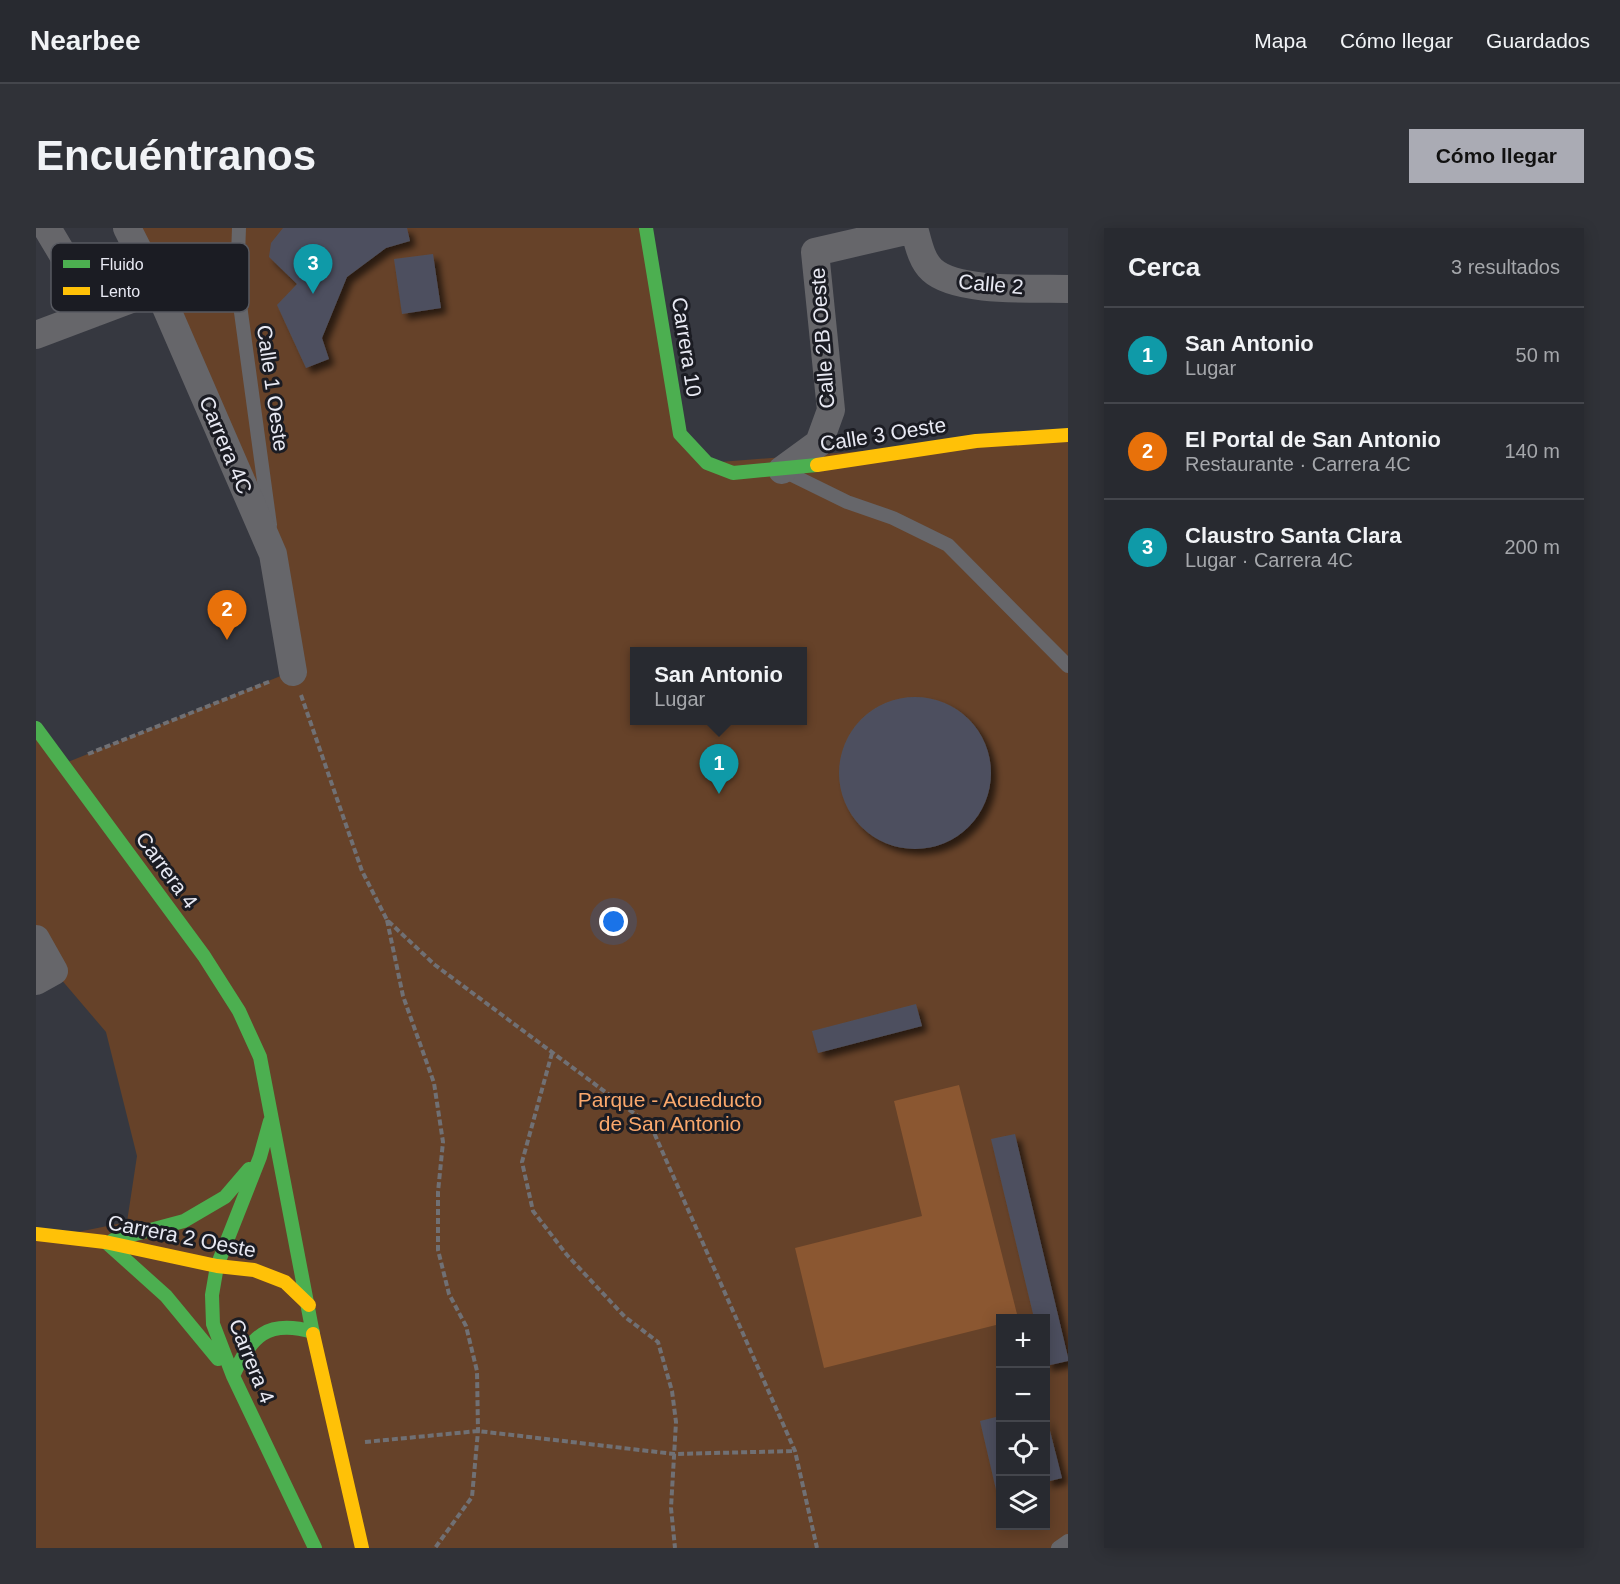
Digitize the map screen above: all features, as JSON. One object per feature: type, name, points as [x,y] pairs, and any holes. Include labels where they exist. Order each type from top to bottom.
[{"type":"main road","name":"Carrera 10","points":[[646,228],[680,434],[706,463]]},
{"type":"main road","name":"Calle 3 Oeste","points":[[706,463],[733,473],[782,470],[976,441],[1068,435]]},
{"type":"main road","name":"Carrera 4","points":[[36,728],[204,956],[239,1011],[260,1057],[313,1332],[362,1548]]},
{"type":"main road","name":"Carrera 4","points":[[272,1113],[260,1156],[218,1266],[212,1295],[213,1324],[232,1376],[315,1548]]},
{"type":"main road","points":[[105,1242],[184,1221],[225,1197],[260,1156]]},
{"type":"main road","name":"Carrera 2 Oeste","points":[[36,1234],[105,1242],[218,1266],[254,1270],[285,1282],[309,1305]]},
{"type":"main road","points":[[105,1242],[166,1296],[232,1376],[249,1343],[262,1331],[279,1326],[297,1326],[313,1332]]},
{"type":"street","points":[[47,228],[56,243]]},
{"type":"street","name":"Carrera 4C","points":[[127,228],[135,243]]},
{"type":"street","name":"Calle 2","points":[[914,228],[923,258],[932,270],[946,279],[1001,287],[1068,289]]},
{"type":"street","name":"Calle 2B Oeste","points":[[782,470],[819,443],[831,410],[815,252],[914,228]]},
{"type":"street","points":[[36,335],[96,312]]},
{"type":"street","name":"Carrera 4C","points":[[168,312],[273,554],[293,672]]},
{"type":"street","points":[[36,939],[45,976]]},
{"type":"lane","name":"Calle 1 Oeste","points":[[238,243],[239,228]]},
{"type":"lane","name":"Calle 1 Oeste","points":[[241,312],[267,493],[273,554]]},
{"type":"lane","points":[[782,470],[847,502],[893,518],[948,545],[1068,666]]},
{"type":"lane","points":[[1058,1548],[1068,1541]]},
{"type":"path","points":[[62,764],[293,672],[362,871],[387,920],[403,996],[434,1083],[443,1142],[438,1192],[438,1250],[450,1294],[466,1326],[477,1371],[478,1431],[471,1497],[435,1548]]},
{"type":"path","points":[[387,920],[435,965],[651,1126],[795,1451],[817,1548]]},
{"type":"path","points":[[552,1053],[522,1162],[533,1211],[567,1255],[625,1317],[658,1342],[672,1391],[676,1422],[671,1508],[675,1548]]},
{"type":"path","points":[[353,1443],[478,1431],[674,1454],[795,1451]]},
{"type":"green space","name":"Parque - Acueducto de San Antonio","points":[[127,228],[646,228],[680,434],[707,463],[1068,435],[1068,1548],[36,1548],[36,1234],[63,1235],[127,1222],[137,1156],[106,1032],[54,971],[36,939],[36,728],[63,764],[293,671],[273,554],[165,312],[249,312],[249,243],[134,243]]},
{"type":"shaded area","points":[[959,1085],[1017,1314],[996,1314],[996,1325],[824,1368],[795,1248],[922,1216],[894,1101]]},
{"type":"building","points":[[283,228],[407,228],[410,241],[386,248],[347,277],[322,338],[329,359],[306,368],[277,305],[297,284],[269,257],[271,243]]},
{"type":"building","points":[[433,254],[441,308],[402,314],[394,259]]},
{"type":"building","points":[[915,697],[930,698],[944,703],[969,719],[985,744],[990,758],[990,788],[985,802],[969,827],[944,843],[930,848],[915,849],[900,848],[886,843],[861,827],[845,802],[840,788],[839,773],[840,758],[845,744],[861,719],[886,703],[900,698]]},
{"type":"building","points":[[916,1004],[922,1026],[818,1053],[812,1031]]},
{"type":"building","points":[[1015,1134],[1068,1361],[1050,1365],[1050,1314],[1033,1314],[991,1139]]},
{"type":"building","points":[[996,1417],[996,1490],[980,1421]]},
{"type":"building","points":[[1050,1431],[1062,1478],[1050,1481]]},
{"type":"traffic: fast","points":[[646,228],[680,434],[707,463],[733,473],[817,465]]},
{"type":"traffic: fast","points":[[36,728],[204,956],[239,1011],[260,1057],[313,1334]]},
{"type":"traffic: fast","points":[[270,1121],[260,1157],[217,1266],[212,1295],[213,1324],[233,1376],[315,1548]]},
{"type":"traffic: fast","points":[[113,1240],[184,1221],[225,1197],[249,1169]]},
{"type":"traffic: fast","points":[[107,1243],[166,1296],[218,1359]]},
{"type":"traffic: fast","points":[[233,1376],[247,1350],[262,1334],[284,1328],[313,1332]]},
{"type":"traffic: slow","points":[[817,465],[976,441],[1068,435]]},
{"type":"traffic: slow","points":[[36,1234],[105,1242],[217,1266],[254,1270],[285,1282],[309,1305]]},
{"type":"traffic: slow","points":[[313,1334],[362,1548]]},
{"type":"place","name":"Claustro Santa Clara","points":[[313,294]]},
{"type":"place","name":"El Portal de San Antonio","points":[[227,640]]},
{"type":"place","name":"San Antonio","points":[[719,794]]}]
